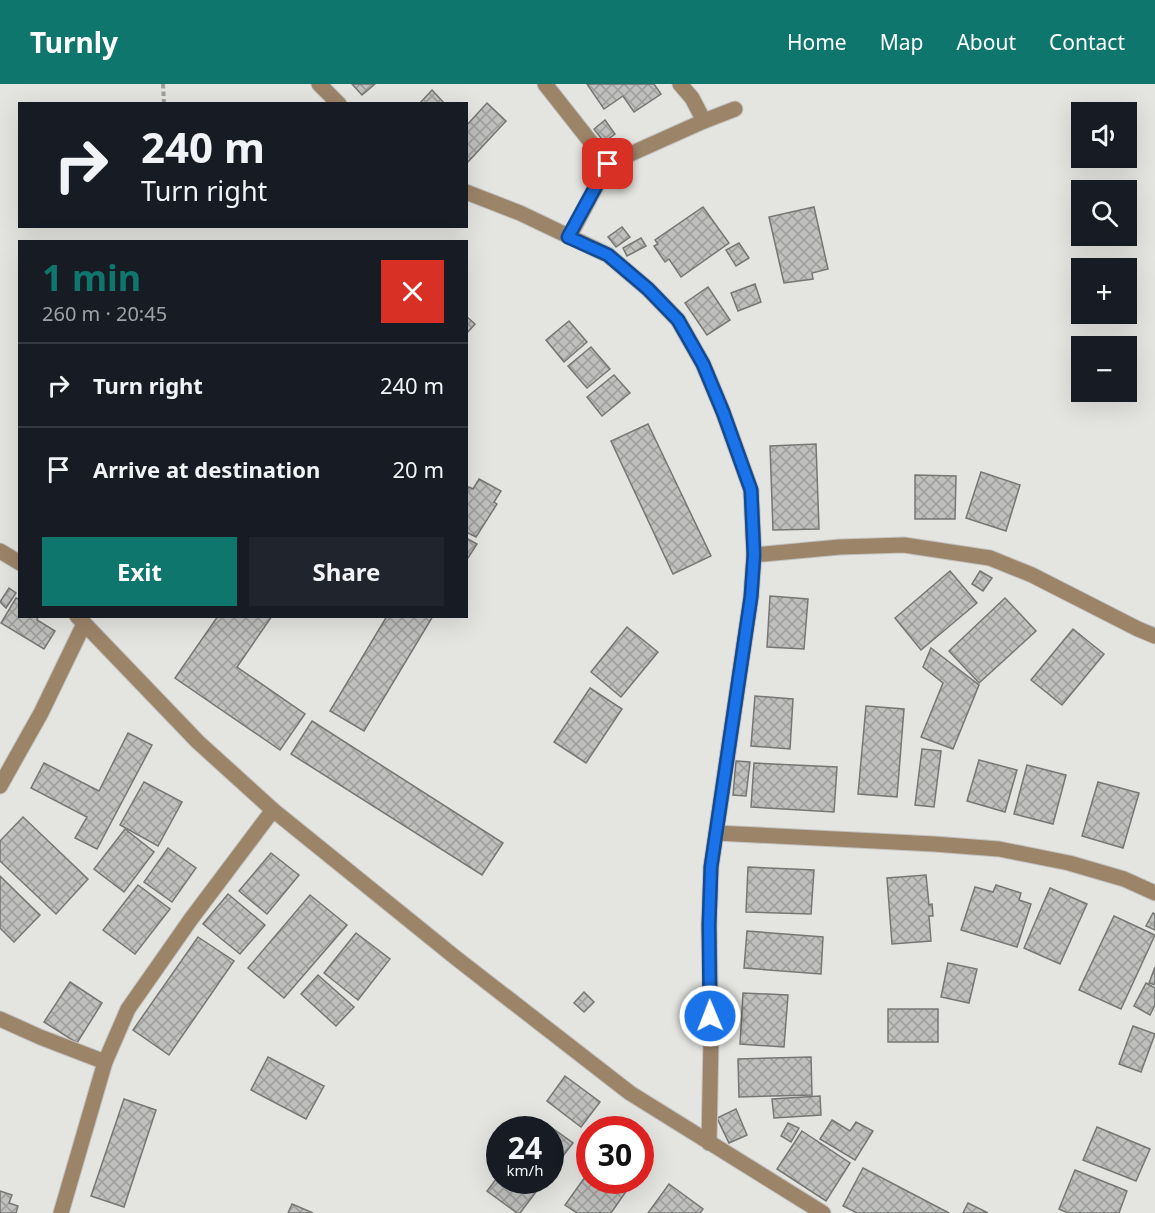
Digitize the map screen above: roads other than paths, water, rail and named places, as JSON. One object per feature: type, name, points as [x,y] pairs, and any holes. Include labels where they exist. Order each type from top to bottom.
[{"type":"street","points":[[319,84],[337,102]]},
{"type":"street","points":[[545,84],[608,164]]},
{"type":"street","points":[[681,84],[692,98],[704,121]]},
{"type":"street","points":[[568,237],[608,164],[704,121],[735,110]]},
{"type":"street","points":[[468,193],[520,213],[608,255],[648,289],[678,320],[703,364],[751,490],[754,555],[748,620],[711,867],[709,925],[711,1038],[708,1143]]},
{"type":"street","points":[[754,555],[840,547],[904,545],[990,558],[1032,575],[1155,636]]},
{"type":"street","points":[[0,551],[18,562]]},
{"type":"street","points":[[0,786],[41,713],[81,620],[198,742],[273,810],[456,958],[630,1093],[823,1213]]},
{"type":"street","points":[[61,1213],[105,1062],[128,1009],[191,919],[273,810]]},
{"type":"street","points":[[717,833],[999,849],[1069,863],[1124,879],[1155,893]]},
{"type":"street","points":[[0,1018],[40,1037],[105,1062]]}]
